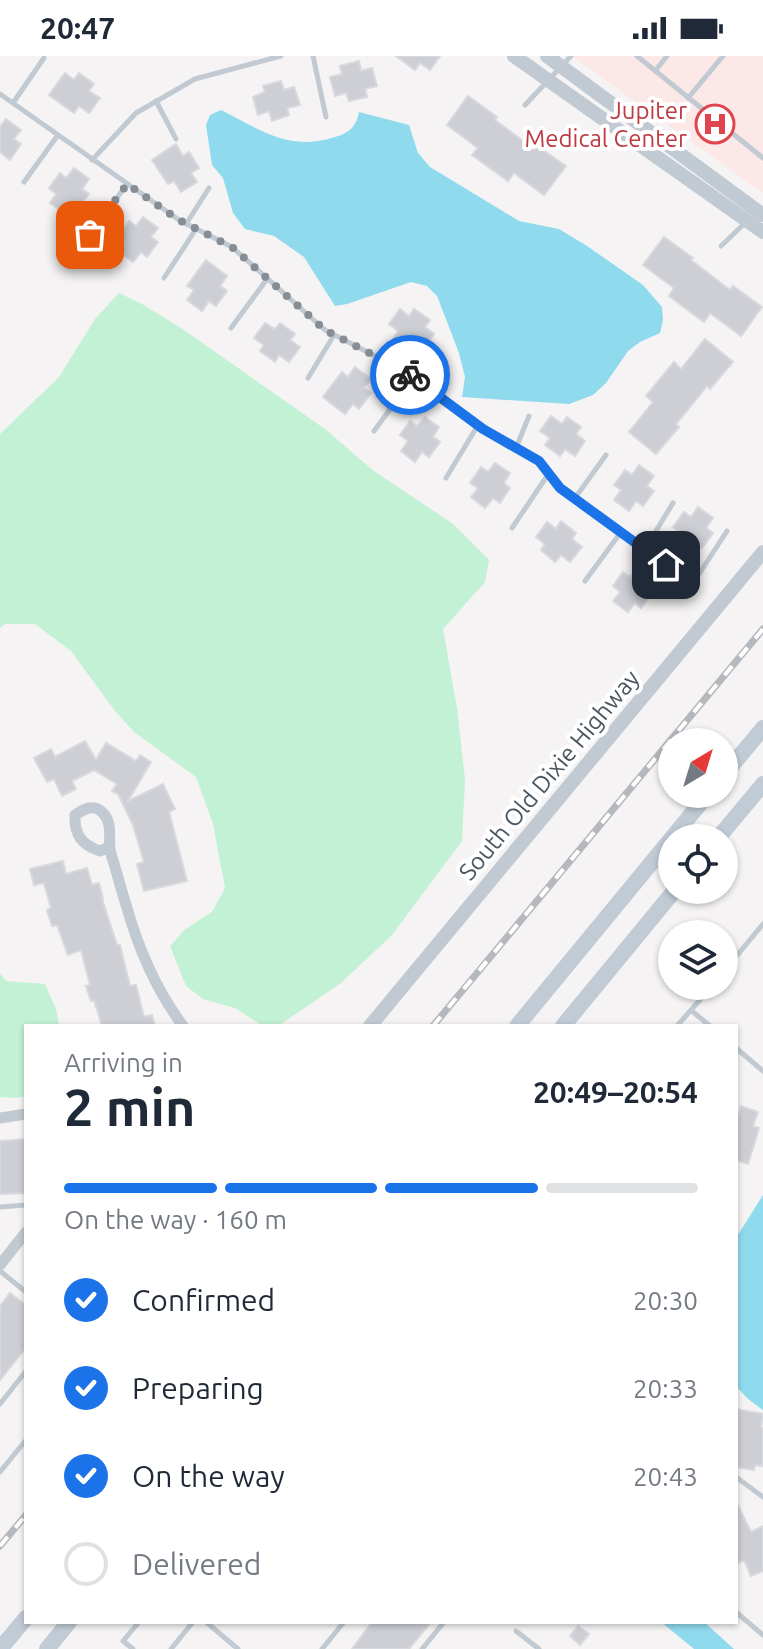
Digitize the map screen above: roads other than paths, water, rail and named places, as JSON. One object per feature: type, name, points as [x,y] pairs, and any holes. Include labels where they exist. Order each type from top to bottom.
[{"type":"main road","points":[[738,758],[763,728]]},
{"type":"main road","points":[[730,824],[763,784]]},
{"type":"main road","points":[[519,1024],[696,808]]},
{"type":"main road","points":[[565,1024],[663,904]]},
{"type":"main road","points":[[0,1649],[24,1620]]},
{"type":"main road","points":[[55,1646],[68,1624]]},
{"type":"street","points":[[514,56],[548,81],[757,213]]},
{"type":"street","points":[[547,56],[567,61],[757,213],[763,232]]},
{"type":"street","name":"South Old Dixie Highway","points":[[372,1024],[763,552]]},
{"type":"street","points":[[109,847],[127,911],[146,962],[182,1024]]},
{"type":"street","points":[[0,1118],[24,1114]]},
{"type":"street","points":[[0,1265],[24,1235]]},
{"type":"lane","points":[[92,160],[136,113],[195,79],[281,56]]},
{"type":"lane","points":[[313,56],[326,117]]},
{"type":"lane","points":[[637,56],[763,158]]},
{"type":"lane","points":[[655,71],[667,56]]},
{"type":"lane","points":[[688,98],[723,56]]},
{"type":"lane","points":[[13,103],[44,58]]},
{"type":"lane","points":[[525,105],[567,61]]},
{"type":"lane","points":[[0,94],[186,224],[232,247],[325,330],[402,370],[478,425],[539,461],[560,488],[688,580],[699,574],[727,531]]},
{"type":"lane","points":[[156,101],[176,139]]},
{"type":"lane","points":[[24,182],[58,135]]},
{"type":"lane","points":[[90,235],[127,184]]},
{"type":"lane","points":[[186,224],[209,188]]},
{"type":"lane","points":[[721,246],[757,213]]},
{"type":"lane","points":[[164,278],[196,229]]},
{"type":"lane","points":[[231,328],[267,279]]},
{"type":"lane","points":[[308,378],[334,335]]},
{"type":"lane","points":[[374,431],[413,378]]},
{"type":"lane","points":[[516,448],[529,416]]},
{"type":"lane","points":[[446,478],[478,425]]},
{"type":"lane","points":[[575,498],[606,455]]},
{"type":"lane","points":[[512,528],[549,473]]},
{"type":"lane","points":[[645,549],[673,503]]},
{"type":"lane","points":[[585,581],[621,532]]},
{"type":"lane","points":[[738,954],[763,924]]},
{"type":"lane","points":[[679,1024],[701,1000]]},
{"type":"lane","points":[[692,1011],[708,1024]]},
{"type":"lane","points":[[738,1050],[763,1071]]},
{"type":"lane","points":[[0,1207],[24,1205]]},
{"type":"lane","points":[[0,1271],[24,1290]]},
{"type":"lane","points":[[0,1404],[24,1374]]},
{"type":"lane","points":[[0,1472],[24,1442]]},
{"type":"lane","points":[[738,1478],[763,1497]]},
{"type":"lane","points":[[738,1614],[763,1635]]},
{"type":"lane","points":[[133,1649],[123,1641],[137,1624]]},
{"type":"lane","points":[[171,1649],[191,1624]]},
{"type":"lane","points":[[208,1624],[238,1649]]},
{"type":"lane","points":[[322,1649],[342,1624]]},
{"type":"lane","points":[[422,1649],[442,1624]]},
{"type":"lane","points":[[516,1631],[539,1649]]},
{"type":"water","points":[[221,110],[275,137],[303,142],[344,134],[354,125],[359,112],[409,125],[418,153],[430,167],[519,221],[559,229],[643,285],[662,307],[660,333],[628,351],[606,383],[593,395],[569,404],[462,397],[465,377],[459,353],[437,296],[427,286],[411,282],[335,306],[304,257],[274,236],[245,229],[233,213],[223,178],[212,165],[206,125],[210,115]]},
{"type":"water","points":[[763,1195],[763,1410],[738,1388],[738,1235]]},
{"type":"water","points":[[663,1624],[706,1624],[734,1649],[694,1649]]},
{"type":"railway","points":[[435,1024],[763,629]]},
{"type":"railway","points":[[0,1546],[24,1517]]},
{"type":"place","name":"Jupiter Medical Center","points":[[715,124]]}]
